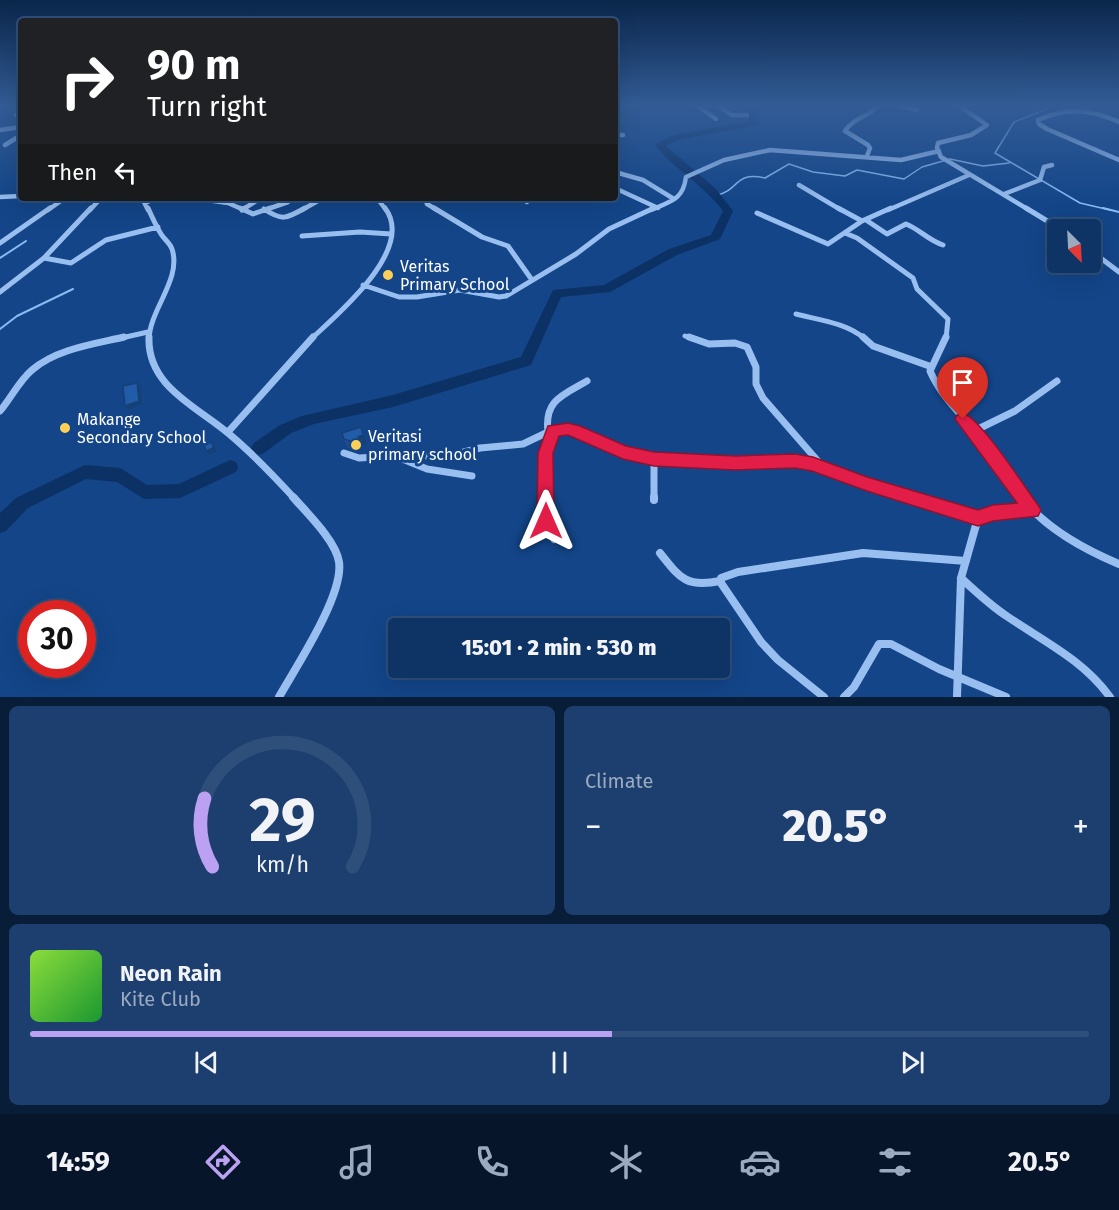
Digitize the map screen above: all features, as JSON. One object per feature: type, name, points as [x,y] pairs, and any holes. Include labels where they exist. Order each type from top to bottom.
[{"type":"street","points":[[5,145],[17,138]]},
{"type":"street","points":[[856,138],[870,148],[867,156]]},
{"type":"street","points":[[964,138],[938,142],[939,151],[945,160],[1047,221]]},
{"type":"street","points":[[1067,138],[1119,160]]},
{"type":"street","points":[[363,285],[399,297],[432,296],[460,291],[499,297],[517,290],[576,254],[609,229],[675,199],[684,191],[686,177],[732,157],[770,150],[910,159],[939,151]]},
{"type":"street","points":[[1004,194],[1040,180],[1044,167],[1052,165]]},
{"type":"street","points":[[618,173],[643,180],[675,199]]},
{"type":"street","points":[[757,213],[824,243],[831,243],[864,220],[969,175]]},
{"type":"street","points":[[799,185],[811,194],[887,234],[906,224],[929,240],[943,246]]},
{"type":"street","points":[[619,190],[658,208]]},
{"type":"street","points":[[0,197],[18,196]]},
{"type":"street","points":[[0,243],[61,201]]},
{"type":"street","points":[[0,292],[44,258],[98,201]]},
{"type":"street","points":[[144,201],[172,249],[173,266],[148,332],[149,354],[158,375],[186,401],[228,432],[293,496],[331,542],[339,561],[339,574],[327,606],[279,697]]},
{"type":"street","points":[[214,201],[228,203],[253,214],[288,202]]},
{"type":"street","points":[[242,210],[256,201]]},
{"type":"street","points":[[264,209],[282,219],[318,201]]},
{"type":"street","points":[[228,432],[259,402],[293,356],[339,314],[387,250],[391,234],[390,217],[379,201]]},
{"type":"street","points":[[426,201],[427,204],[472,231],[508,246],[531,280]]},
{"type":"street","points":[[44,258],[63,263],[71,262],[106,240],[158,227]]},
{"type":"street","points":[[302,236],[360,232],[391,234]]},
{"type":"street","points":[[845,233],[857,238],[913,278],[917,289],[948,319],[950,326],[948,338],[941,345],[930,371],[937,388],[974,431],[1032,510],[1073,541],[1119,564]]},
{"type":"street","points":[[0,236],[7,235]]},
{"type":"street","points":[[1101,258],[1119,272]]},
{"type":"street","points":[[796,314],[856,331],[873,346],[932,368]]},
{"type":"street","points":[[0,411],[12,399],[27,376],[42,363],[74,351],[148,332]]},
{"type":"street","points":[[685,336],[710,344],[735,343],[747,347],[756,367],[756,384],[763,398],[825,470]]},
{"type":"street","points":[[554,539],[546,521],[544,509],[546,453],[551,431],[546,415],[548,409],[563,396],[587,381]]},
{"type":"street","points":[[974,431],[1015,411],[1057,381]]},
{"type":"street","points":[[344,453],[359,458],[455,456],[480,448],[523,444],[551,431],[568,429],[580,432],[623,453],[654,459],[735,463],[795,461],[978,518],[993,513],[1032,510]]},
{"type":"street","points":[[394,456],[427,469],[472,476]]},
{"type":"street","points":[[654,459],[654,500]]},
{"type":"street","points":[[957,697],[961,578],[978,518]]},
{"type":"street","points":[[660,553],[682,579],[700,586],[720,581],[738,572],[863,553],[966,561]]},
{"type":"street","points":[[961,578],[987,603],[1072,655],[1089,670],[1110,697]]},
{"type":"street","points":[[720,581],[761,642],[778,660],[824,697]]},
{"type":"street","points":[[844,697],[854,687],[879,644],[884,643],[1006,697]]},
{"type":"building","points":[[391,267],[394,272],[384,276],[381,271]]},
{"type":"building","name":"Makange Secondary School","points":[[137,383],[139,401],[125,406],[123,386]]},
{"type":"building","points":[[361,427],[363,435],[358,437],[359,440],[353,442],[344,439],[342,433]]},
{"type":"building","points":[[212,442],[213,448],[206,451],[204,445]]},
{"type":"waterway","points":[[259,448],[285,429],[314,418],[393,401],[526,361],[557,293],[606,289],[673,252],[716,237],[728,211],[712,192],[676,162],[660,145],[677,138]]},
{"type":"waterway","points":[[1004,138],[995,153],[1080,203],[1110,210]]},
{"type":"waterway","points":[[717,195],[729,190],[742,179],[765,178],[789,164],[813,172],[845,176],[857,170],[904,179],[922,167],[950,159],[983,166],[1009,163]]},
{"type":"waterway","points":[[1103,208],[1119,212]]},
{"type":"waterway","points":[[0,258],[26,241]]},
{"type":"waterway","points":[[0,329],[17,316],[73,289]]},
{"type":"waterway","points":[[0,525],[22,503],[85,472],[120,475],[144,492],[180,491],[230,467]]},
{"type":"place","name":"Veritas Primary School","points":[[388,275]]},
{"type":"place","name":"Makange Secondary School","points":[[65,428]]},
{"type":"place","name":"Veritasi primary school","points":[[356,445]]},
{"type":"route","points":[[546,521],[544,509],[546,453],[554,430],[568,429],[580,432],[623,453],[639,457],[735,463],[781,460],[813,464],[867,484],[978,518],[993,513],[1032,510],[1004,470],[963,419]]}]
